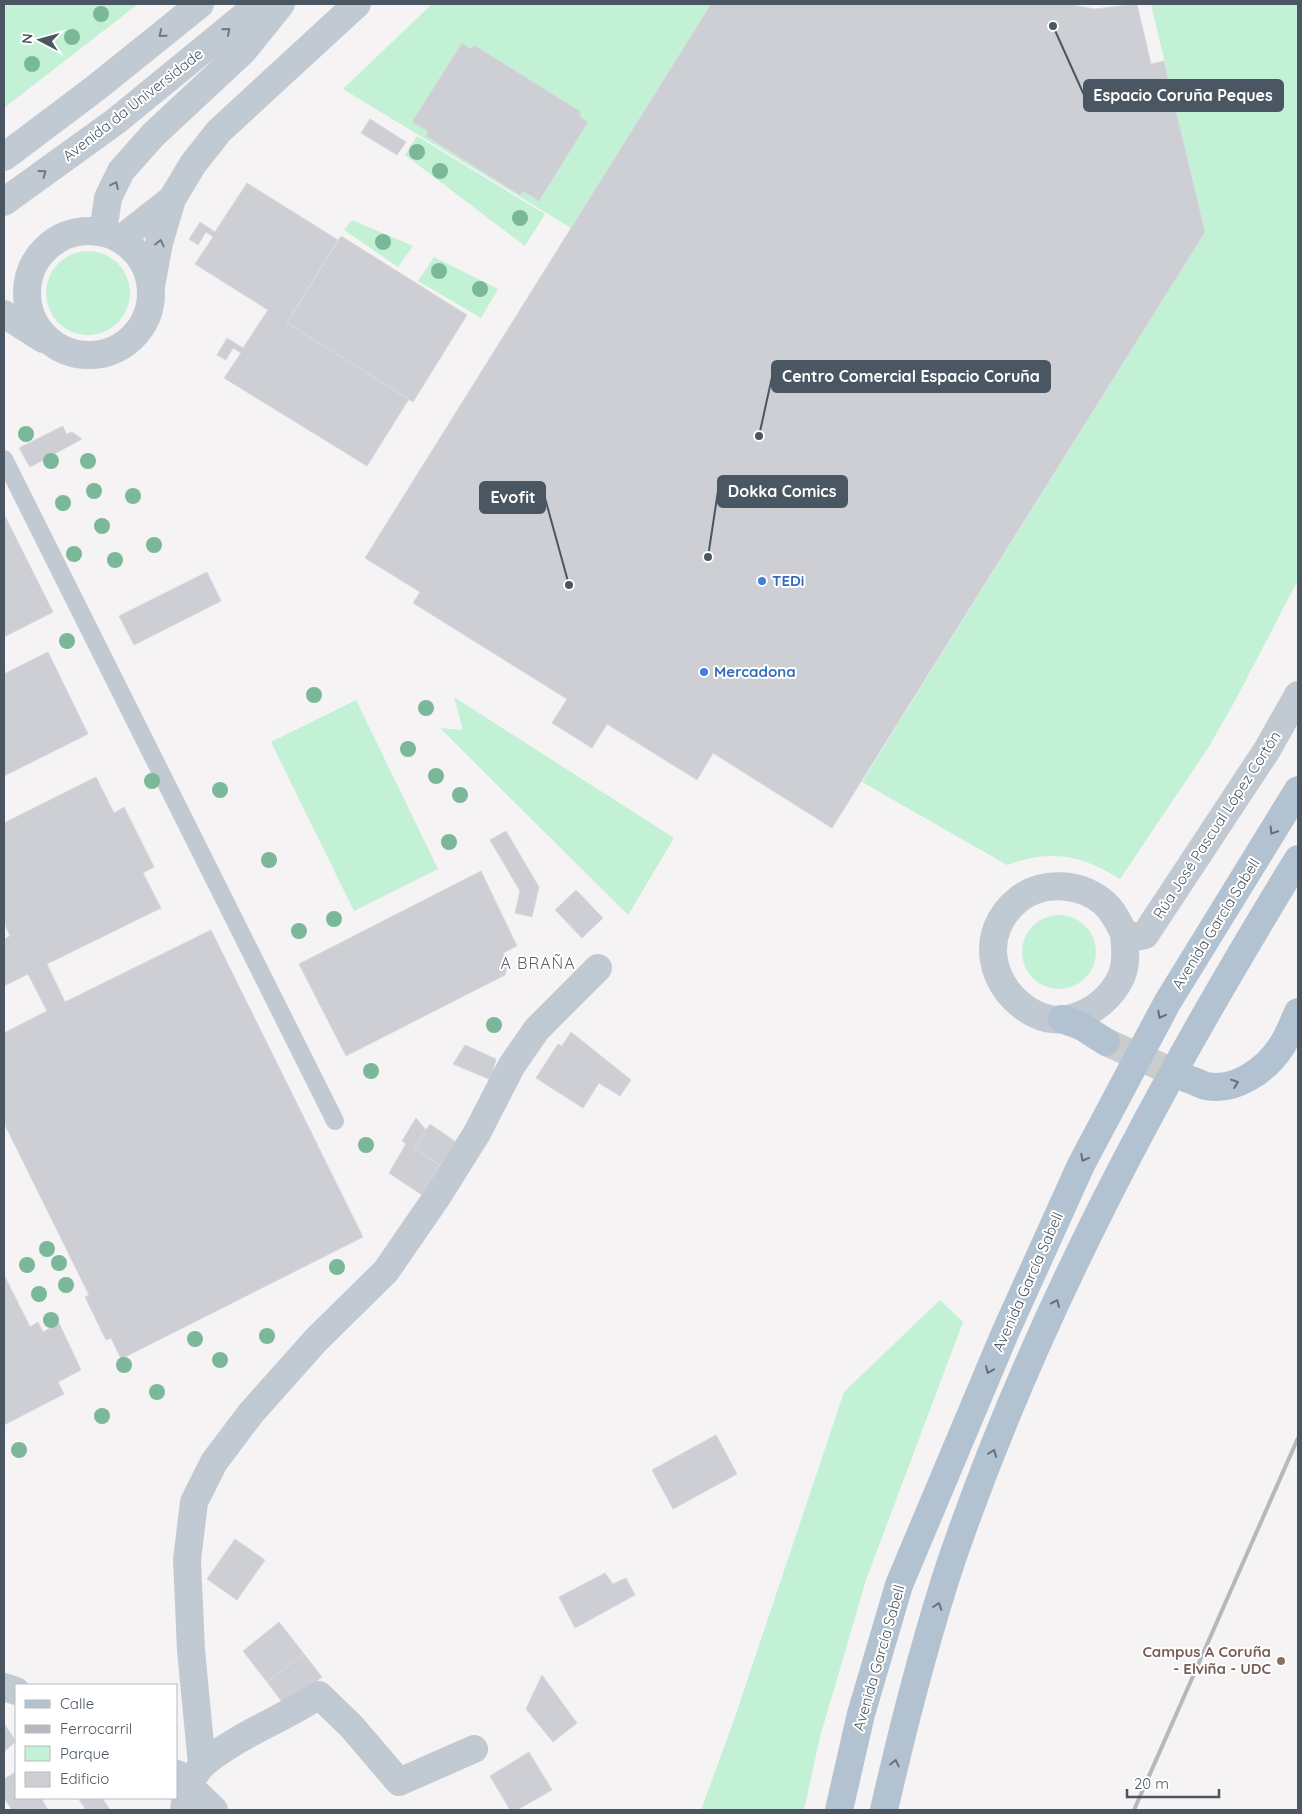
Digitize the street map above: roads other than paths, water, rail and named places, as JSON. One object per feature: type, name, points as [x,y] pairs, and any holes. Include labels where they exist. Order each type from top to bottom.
[{"type":"main road","name":"Avenida García Sabell","points":[[839,1810],[861,1714],[899,1585],[1005,1333],[1069,1191],[1167,1003],[1298,790]]},
{"type":"main road","points":[[884,1810],[902,1729],[952,1561],[1014,1400],[1046,1326],[1083,1243],[1199,1023],[1298,859]]},
{"type":"main road","points":[[1188,1079],[1207,1086],[1226,1086],[1246,1078],[1264,1067],[1282,1047],[1298,1012]]},
{"type":"main road","points":[[1062,1019],[1081,1026],[1106,1042]]},
{"type":"street","points":[[4,157],[97,87],[200,4]]},
{"type":"street","name":"Avenida da Universidade","points":[[4,202],[116,121],[259,4]]},
{"type":"street","name":"Avenida da Universidade","points":[[112,236],[108,198],[122,171],[153,135],[243,51],[281,4]]},
{"type":"street","points":[[4,314],[68,353],[88,356],[109,353],[127,343],[142,327],[150,308],[151,287],[159,243],[172,199],[193,164],[219,131],[358,4]]},
{"type":"street","points":[[112,236],[172,199]]},
{"type":"street","points":[[49,342],[35,326],[27,307],[26,286],[32,265],[44,248],[62,236],[82,230],[112,236],[136,252],[146,268],[151,287]]},
{"type":"street","name":"Rúa José Pascual López Cortón","points":[[1124,934],[1135,937],[1145,935],[1151,927],[1162,905],[1267,750],[1298,695]]},
{"type":"street","points":[[1053,886],[1072,887],[1089,892],[1104,903],[1116,917],[1124,934],[1126,954],[1123,973],[1114,991],[1100,1006],[1082,1015],[1062,1019],[1040,1016],[1019,1006],[1004,989],[995,968],[994,946],[998,928],[1006,912],[1019,899],[1035,890],[1053,886]]},
{"type":"street","points":[[184,1810],[189,1773],[191,1650],[187,1560],[194,1502],[214,1462],[251,1413],[316,1340],[386,1271],[467,1149],[512,1065],[532,1036],[598,968]]},
{"type":"street","points":[[189,1773],[223,1747],[294,1712],[319,1695],[352,1727],[398,1782],[474,1749]]},
{"type":"street","points":[[189,1773],[214,1810]]},
{"type":"lane","points":[[4,459],[336,1121]]},
{"type":"tunnel","points":[[1106,1042],[1188,1079]]},
{"type":"railway","points":[[1134,1810],[1298,1438]]},
{"type":"place","name":"Espacio Coruña Peques","points":[[1053,26]]},
{"type":"place","name":"Centro Comercial Espacio Coruña","points":[[759,436]]},
{"type":"place","name":"Dokka Comics","points":[[708,557]]},
{"type":"place","name":"TEDi","points":[[762,581]]},
{"type":"place","name":"Evofit","points":[[569,585]]},
{"type":"place","name":"Mercadona","points":[[704,672]]},
{"type":"place","name":"Campus A Coruña - Elviña - UDC","points":[[1281,1661]]},
{"type":"district","name":"A BRAÑA","points":[[538,963]]}]
